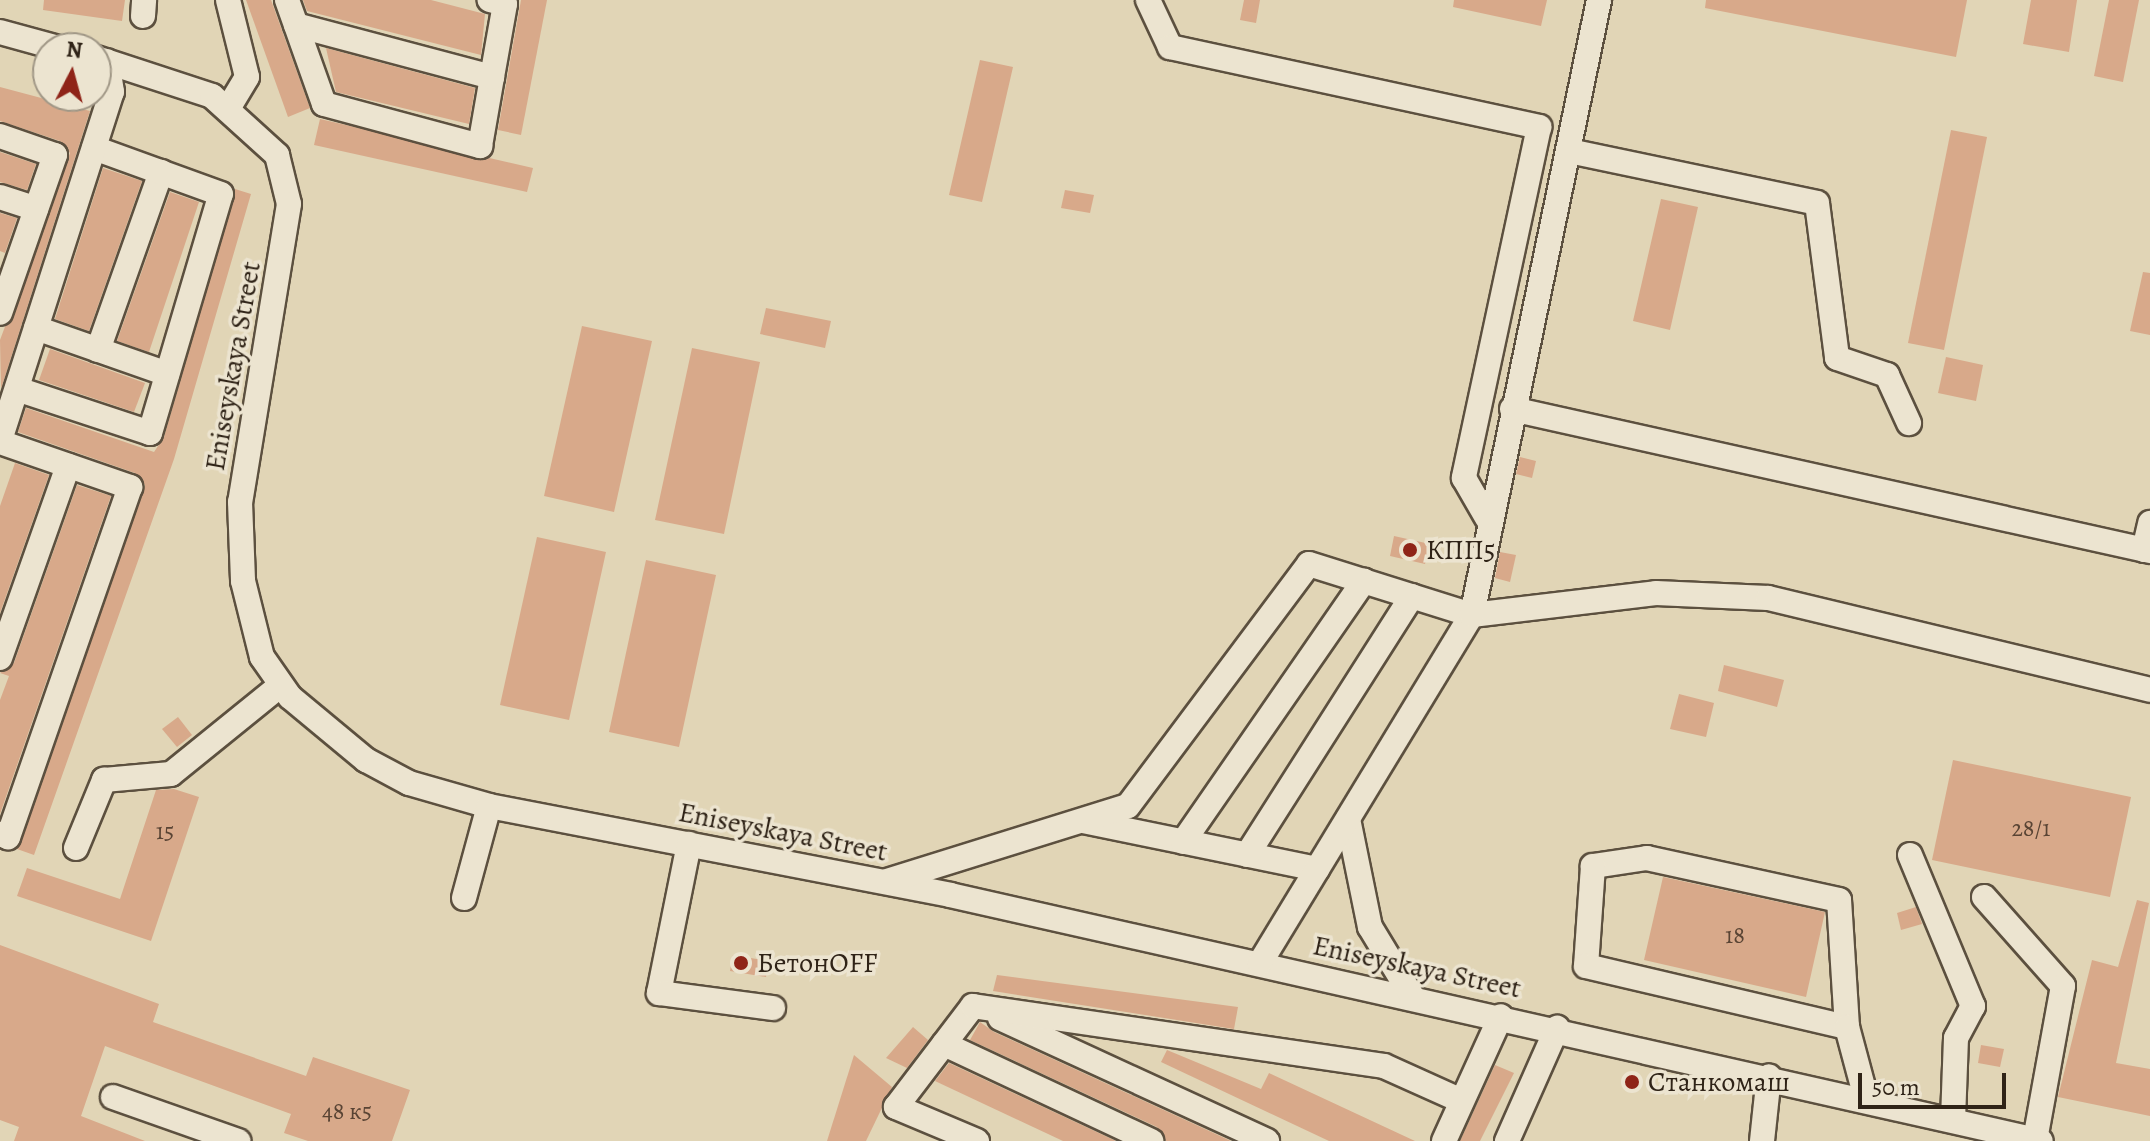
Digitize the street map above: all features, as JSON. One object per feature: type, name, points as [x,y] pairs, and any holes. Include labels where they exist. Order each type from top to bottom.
[{"type":"street","points":[[228,0],[247,77],[229,107]]},
{"type":"street","points":[[287,0],[324,104],[480,146],[505,4],[490,0]]},
{"type":"street","points":[[1148,0],[1170,47],[1539,127],[1464,478],[1487,518]]},
{"type":"street","points":[[1260,963],[1472,615],[1487,518],[1569,151],[1599,0]]},
{"type":"street","points":[[296,25],[492,77]]},
{"type":"street","points":[[0,32],[32,41]]},
{"type":"street","name":"Eniseyskaya Street","points":[[112,64],[229,107],[277,155],[288,190],[280,277],[253,398],[240,502],[250,620],[281,685],[366,760],[409,783],[489,806],[885,882],[1557,1028],[2038,1140]]},
{"type":"street","points":[[0,834],[8,837],[130,487],[0,441],[106,112]]},
{"type":"street","points":[[0,136],[55,155],[36,209],[7,267],[0,313]]},
{"type":"street","points":[[17,389],[150,433],[221,194],[94,148]]},
{"type":"street","points":[[1569,151],[1817,203],[1837,358],[1887,375],[1909,423]]},
{"type":"street","points":[[98,350],[161,172]]},
{"type":"street","points":[[0,197],[36,209]]},
{"type":"street","points":[[36,328],[167,374]]},
{"type":"street","points":[[1512,409],[2147,550],[2150,523]]},
{"type":"street","points":[[0,658],[68,466]]},
{"type":"street","points":[[885,882],[1128,806],[1309,564],[1472,615],[1656,593],[1768,598],[2150,690]]},
{"type":"street","points":[[1183,842],[1364,581]]},
{"type":"street","points":[[1247,855],[1412,596]]},
{"type":"street","points":[[76,848],[104,780],[171,774],[281,685]]},
{"type":"street","points":[[464,898],[489,806]]},
{"type":"street","points":[[1348,819],[1370,927],[1412,996]]},
{"type":"street","points":[[1081,820],[1317,869]]},
{"type":"street","points":[[689,844],[659,993],[773,1008]]},
{"type":"street","points":[[1910,855],[1973,1006],[1956,1038],[1953,1120]]},
{"type":"street","points":[[1847,1027],[1586,966],[1593,866],[1647,858],[1839,900],[1847,1027],[1866,1098]]},
{"type":"street","points":[[1984,897],[2063,986],[2038,1140]]},
{"type":"street","points":[[973,1006],[1384,1066],[1462,1101]]},
{"type":"street","points":[[973,1006],[896,1107],[977,1141]]},
{"type":"street","points":[[973,1006],[1267,1141]]},
{"type":"street","points":[[1444,1141],[1501,1016]]},
{"type":"street","points":[[1507,1141],[1557,1028]]},
{"type":"street","points":[[944,1044],[1151,1141]]},
{"type":"street","points":[[1762,1141],[1769,1076]]},
{"type":"street","points":[[113,1097],[238,1141]]},
{"type":"building","points":[[44,0],[125,0],[122,21],[43,10]]},
{"type":"building","points":[[246,0],[271,0],[310,108],[288,117]]},
{"type":"building","points":[[303,0],[431,0],[485,14],[481,55],[307,11]]},
{"type":"building","points":[[521,0],[547,0],[521,135],[498,130]]},
{"type":"building","points":[[1244,0],[1260,0],[1256,23],[1240,20]]},
{"type":"building","points":[[1454,0],[1547,0],[1541,26],[1453,7]]},
{"type":"building","points":[[1706,0],[1967,0],[1956,57],[1705,8]]},
{"type":"building","points":[[2031,0],[2077,0],[2069,52],[2023,44]]},
{"type":"building","points":[[2109,0],[2139,0],[2123,82],[2094,76]]},
{"type":"building","points":[[326,48],[475,88],[469,124],[336,92]]},
{"type":"building","points":[[980,60],[1013,67],[982,202],[949,195]]},
{"type":"building","points":[[0,87],[32,96],[32,112],[90,112],[1,389],[0,340],[70,153],[60,141],[0,121]]},
{"type":"building","points":[[320,119],[533,168],[527,192],[314,145]]},
{"type":"building","points":[[1951,130],[1987,137],[1944,350],[1908,343]]},
{"type":"building","points":[[0,152],[36,164],[27,190],[0,182]]},
{"type":"building","points":[[103,168],[142,181],[89,331],[55,319]]},
{"type":"building","points":[[235,189],[251,194],[174,459],[34,855],[17,849],[145,485],[135,473],[18,432],[26,408],[154,452],[164,437]]},
{"type":"building","points":[[1065,190],[1094,195],[1090,213],[1061,208]]},
{"type":"building","points":[[170,192],[199,202],[149,352],[117,341]]},
{"type":"building","points":[[1661,199],[1698,207],[1670,330],[1633,321]]},
{"type":"building","points":[[0,213],[17,218],[5,253],[0,251]]},
{"type":"building","points":[[2143,272],[2150,273],[2150,335],[2130,331]]},
{"type":"building","points":[[766,308],[831,321],[825,348],[760,334]]},
{"type":"building","points":[[582,326],[652,341],[614,512],[544,496]]},
{"type":"building","points":[[692,348],[760,362],[724,534],[655,520]]},
{"type":"building","points":[[50,349],[145,383],[134,412],[39,380]]},
{"type":"building","points":[[1946,357],[1983,365],[1976,401],[1938,393]]},
{"type":"building","points":[[1520,457],[1536,461],[1532,478],[1516,474]]},
{"type":"building","points":[[15,463],[49,475],[0,613],[0,506]]},
{"type":"building","points":[[77,485],[111,496],[0,814],[0,700],[9,676],[0,673],[14,663]]},
{"type":"building","name":"КПП5","points":[[1394,536],[1430,544],[1425,564],[1390,556]]},
{"type":"building","points":[[537,537],[606,552],[569,720],[500,705]]},
{"type":"building","points":[[1500,552],[1516,555],[1510,582],[1495,578]]},
{"type":"building","points":[[646,560],[716,575],[679,747],[609,732]]},
{"type":"building","points":[[1724,665],[1784,680],[1777,707],[1718,691]]},
{"type":"building","points":[[1679,694],[1714,703],[1706,737],[1670,729]]},
{"type":"building","points":[[178,717],[192,735],[177,747],[162,729]]},
{"type":"building","points":[[1953,760],[2131,797],[2110,897],[1932,860]]},
{"type":"building","points":[[174,789],[199,797],[151,941],[17,896],[27,868],[120,899],[156,790]]},
{"type":"building","points":[[1663,877],[1825,912],[1806,997],[1644,960]]},
{"type":"building","points":[[2137,900],[2149,903],[2116,1063],[2150,1069],[2150,1116],[2058,1097],[2092,960],[2118,967]]},
{"type":"building","points":[[1916,907],[1922,924],[1901,930],[1897,913]]},
{"type":"building","points":[[0,945],[159,1004],[153,1022],[306,1076],[313,1057],[410,1090],[392,1141],[308,1141],[284,1133],[291,1114],[105,1046],[81,1116],[145,1141],[14,1141],[19,1127],[0,1120]]},
{"type":"building","points":[[733,955],[768,961],[766,977],[730,971]]},
{"type":"building","points":[[997,975],[1238,1007],[1234,1029],[993,991]]},
{"type":"building","points":[[980,1022],[994,1032],[1231,1141],[1166,1141],[1157,1127],[970,1040]]},
{"type":"building","points":[[913,1027],[928,1040],[907,1068],[886,1058]]},
{"type":"building","points":[[1981,1045],[2004,1049],[2000,1067],[1978,1063]]},
{"type":"building","points":[[1167,1050],[1261,1089],[1269,1073],[1415,1141],[1329,1141],[1161,1062]]},
{"type":"building","points":[[854,1055],[892,1087],[866,1141],[827,1141]]},
{"type":"building","points":[[949,1063],[1116,1141],[1063,1141],[935,1081]]},
{"type":"building","points":[[1495,1065],[1514,1073],[1480,1141],[1460,1141]]},
{"type":"place","name":"КПП5","points":[[1410,550]]},
{"type":"place","name":"БетонOFF","points":[[741,963]]},
{"type":"place","name":"Станкомаш","points":[[1632,1082]]}]
